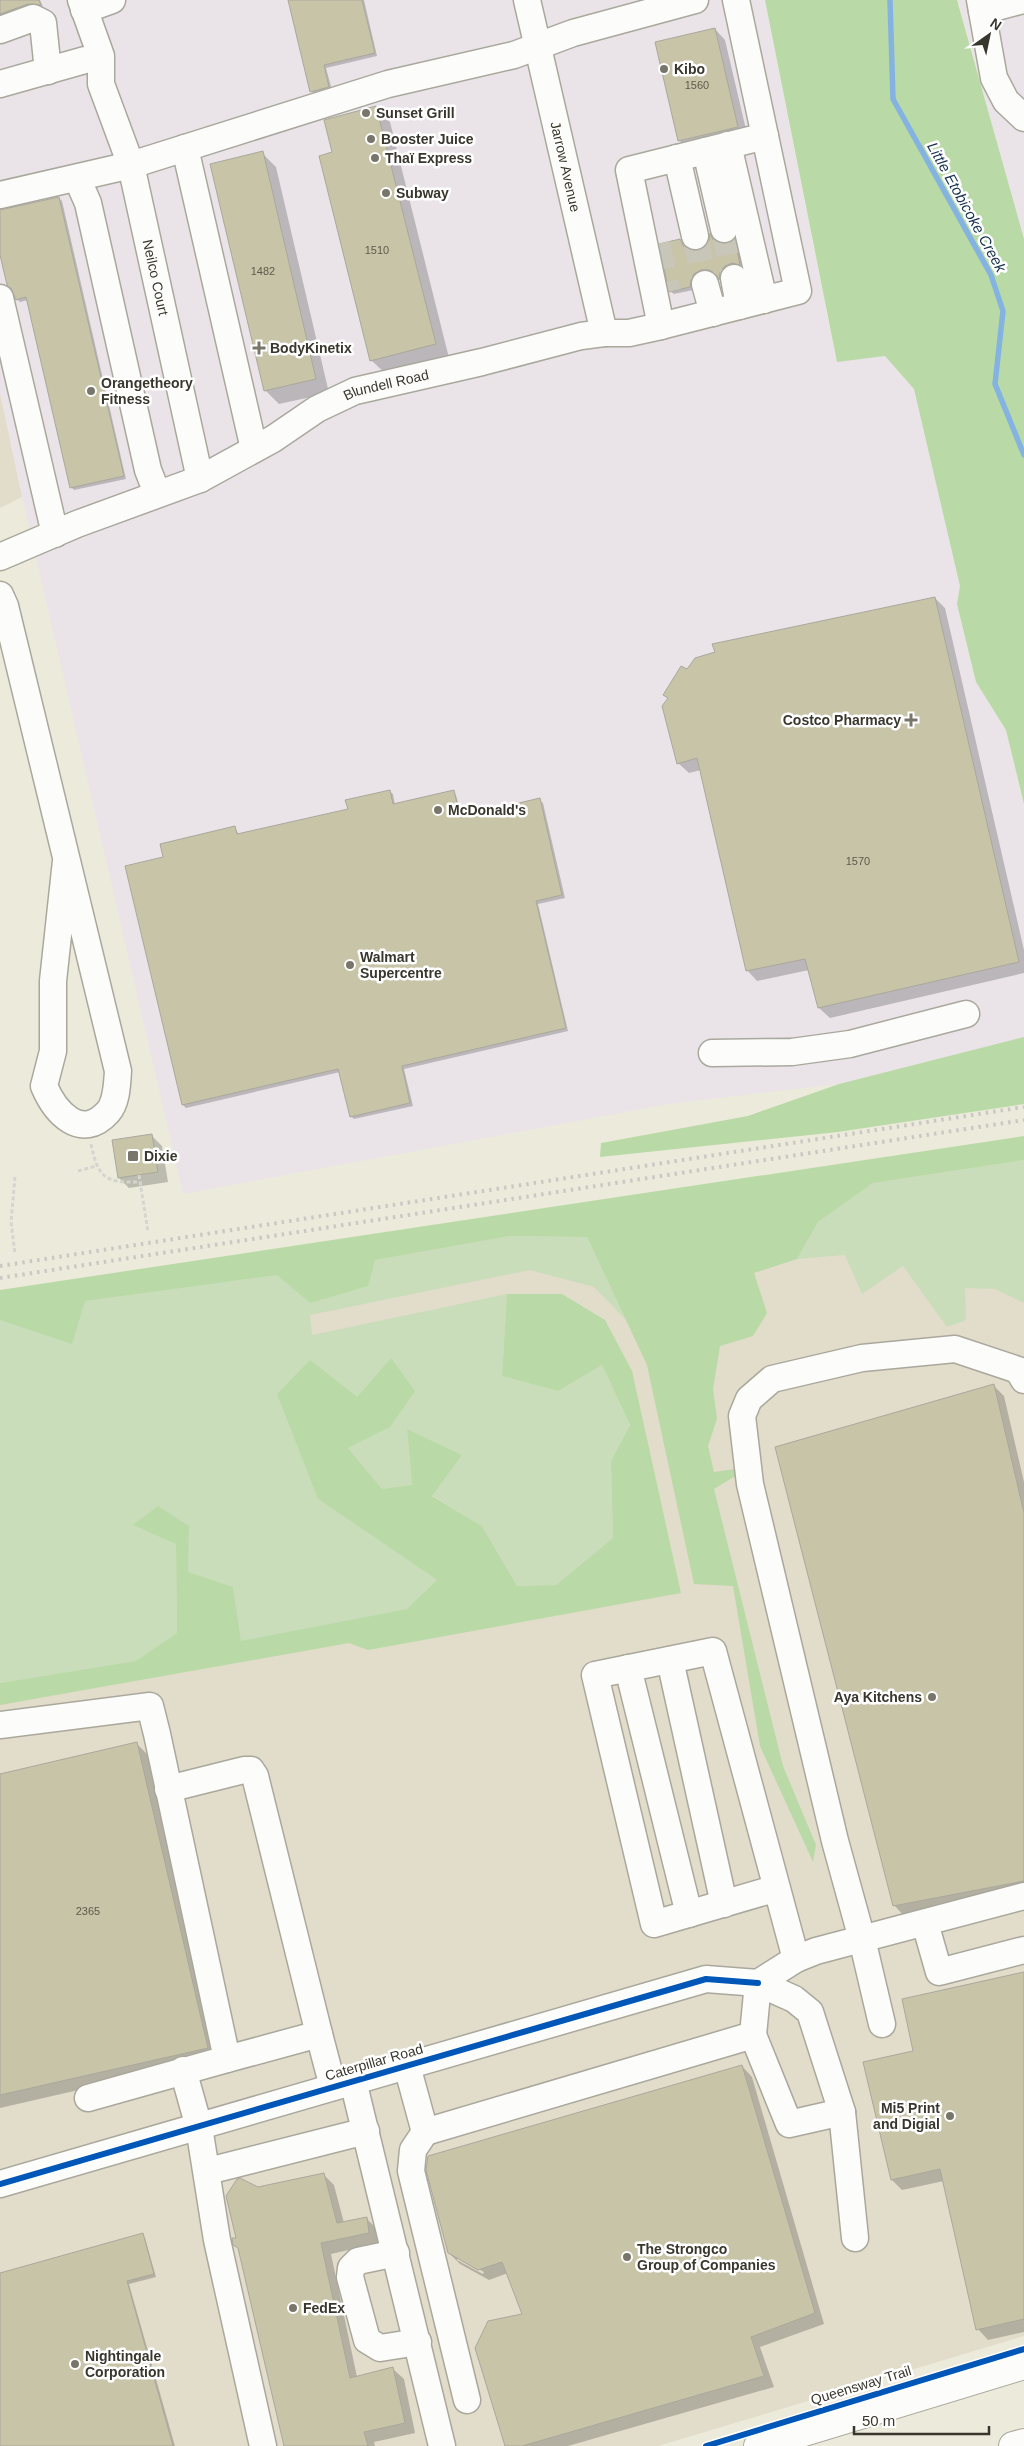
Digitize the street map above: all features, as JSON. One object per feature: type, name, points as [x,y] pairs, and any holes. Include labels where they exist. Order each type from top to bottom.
[{"type":"main road","points":[[758,2446],[1024,2365]]},
{"type":"main road","points":[[1012,2446],[1024,2442]]},
{"type":"street","points":[[76,4],[112,0]]},
{"type":"street","name":"Jarrow Avenue","points":[[527,0],[604,333]]},
{"type":"street","points":[[0,195],[131,165],[397,81],[514,56],[589,28],[695,0]]},
{"type":"street","points":[[667,324],[629,170],[764,136],[736,0]]},
{"type":"street","points":[[1023,0],[981,6],[994,78],[1006,101],[1024,118]]},
{"type":"street","name":"Neilco Court","points":[[76,4],[101,56],[93,68],[131,165],[200,479]]},
{"type":"street","points":[[0,30],[33,18],[43,23],[48,71]]},
{"type":"street","points":[[0,84],[48,71],[93,68]]},
{"type":"street","name":"Blundell Road","points":[[0,557],[157,493],[200,479],[254,449],[317,409],[355,391],[482,362],[581,336],[604,333],[629,333],[798,291],[764,136]]},
{"type":"street","points":[[185,148],[254,449]]},
{"type":"street","points":[[717,148],[724,229]]},
{"type":"street","points":[[717,148],[752,303]]},
{"type":"street","points":[[677,158],[695,236]]},
{"type":"street","points":[[640,167],[657,244]]},
{"type":"street","points":[[77,178],[88,203],[148,470],[157,493]]},
{"type":"street","points":[[734,278],[752,303]]},
{"type":"street","points":[[705,284],[713,313]]},
{"type":"street","points":[[667,324],[668,292]]},
{"type":"street","points":[[0,298],[55,534]]},
{"type":"street","points":[[0,595],[5,606],[118,1071],[117,1089],[109,1112],[100,1119],[86,1124],[70,1122],[58,1113],[44,1086],[53,1051],[53,981],[66,861]]},
{"type":"street","points":[[712,1053],[792,1052],[850,1044],[966,1014]]},
{"type":"street","points":[[882,2024],[862,1939],[835,1841],[750,1484],[742,1416],[749,1399],[772,1379],[862,1358],[955,1349],[1018,1370],[1024,1380]]},
{"type":"street","points":[[777,1888],[654,1924],[594,1675],[713,1651],[777,1888],[796,1959]]},
{"type":"street","points":[[670,1660],[724,1904]]},
{"type":"street","points":[[628,1668],[689,1914]]},
{"type":"street","points":[[0,1725],[150,1706],[226,2058]]},
{"type":"street","points":[[168,1789],[244,1770],[251,1770],[255,1776],[319,2034],[366,2131],[442,2446]]},
{"type":"street","points":[[842,2112],[789,2124],[753,2035],[758,1983],[796,1959],[862,1939],[1024,1896]]},
{"type":"street","points":[[925,1923],[939,1972],[1024,1950]]},
{"type":"street","name":"Caterpillar Road","points":[[0,2184],[706,1979],[758,1983],[794,1999],[810,2012],[842,2112],[855,2238]]},
{"type":"street","points":[[88,2098],[226,2058],[319,2034]]},
{"type":"street","points":[[467,2400],[411,2171],[412,2150],[424,2132],[753,2035]]},
{"type":"street","points":[[407,2066],[424,2132]]},
{"type":"street","points":[[183,2070],[199,2126],[208,2171],[217,2240],[263,2446]]},
{"type":"street","points":[[208,2171],[366,2131]]},
{"type":"street","points":[[396,2253],[358,2261],[351,2268],[350,2277],[367,2340],[380,2348],[418,2342]]},
{"type":"path","points":[[86,1124],[96,1166],[101,1173],[112,1180],[140,1182]]},
{"type":"path","points":[[78,1171],[96,1166]]},
{"type":"path","points":[[139,1175],[148,1232]]},
{"type":"path","points":[[15,1177],[11,1222],[15,1254]]},
{"type":"shaded area","points":[[0,0],[765,0],[836,361],[885,356],[914,389],[960,586],[957,604],[976,682],[1006,730],[1024,804],[1024,1037],[839,1084],[669,1104],[183,1194],[22,497],[0,393]]},
{"type":"shaded area","points":[[958,0],[1024,0],[1024,242]]},
{"type":"shaded area","points":[[0,393],[22,497],[0,508]]},
{"type":"shaded area","points":[[1024,1152],[1024,2336],[658,2446],[0,2446],[0,1307]]},
{"type":"green space","points":[[765,0],[957,0],[1024,239],[1024,804],[1006,730],[976,682],[957,604],[960,586],[914,389],[885,356],[837,362]]},
{"type":"green space","points":[[1024,1037],[1024,1104],[838,1132],[600,1157],[601,1143],[748,1116],[839,1084]]},
{"type":"green space","points":[[1024,1136],[1024,1160],[873,1183],[818,1222],[797,1259],[754,1273],[767,1313],[753,1336],[720,1346],[713,1389],[717,1419],[708,1446],[714,1472],[735,1469],[737,1475],[714,1489],[783,1766],[816,1845],[813,1862],[760,1746],[733,1586],[694,1584],[647,1365],[587,1237],[510,1236],[375,1260],[368,1286],[310,1303],[277,1275],[85,1301],[72,1344],[0,1320],[0,1290]]},
{"type":"green space","points":[[1024,1160],[1024,1303],[995,1289],[965,1288],[966,1320],[947,1327],[903,1266],[862,1294],[845,1255],[797,1259],[818,1222],[873,1183]]},
{"type":"green space","points":[[510,1236],[587,1237],[626,1320],[594,1287],[530,1270],[310,1315],[312,1335],[507,1294],[502,1376],[558,1391],[602,1365],[630,1425],[611,1461],[613,1538],[556,1585],[517,1586],[482,1526],[432,1495],[462,1455],[407,1429],[412,1486],[382,1489],[348,1448],[389,1427],[391,1359],[357,1397],[318,1499],[437,1580],[408,1609],[241,1642],[233,1587],[187,1572],[189,1526],[176,1544],[177,1633],[137,1661],[0,1683],[0,1320],[85,1301],[375,1260]]},
{"type":"green space","points":[[507,1294],[562,1294],[605,1320],[632,1371],[681,1593],[368,1650],[349,1643],[0,1705],[0,1683],[136,1661],[177,1633],[176,1544],[133,1525],[158,1506],[189,1526],[188,1572],[233,1587],[241,1641],[407,1609],[437,1580],[318,1499],[277,1394],[310,1360],[357,1397],[391,1358],[415,1391],[390,1427],[348,1448],[382,1489],[412,1485],[407,1429],[462,1455],[432,1496],[482,1526],[517,1586],[556,1585],[613,1538],[611,1461],[630,1425],[602,1365],[558,1391],[502,1376]]},
{"type":"building","points":[[0,0],[39,0],[41,5],[28,4],[0,14]]},
{"type":"building","points":[[288,0],[362,0],[375,53],[324,65],[329,87],[310,92]]},
{"type":"building","points":[[715,28],[738,127],[678,141],[655,42]]},
{"type":"building","points":[[376,106],[436,344],[370,361],[319,156],[332,152],[324,120]]},
{"type":"building","points":[[263,151],[316,379],[264,391],[210,164]]},
{"type":"building","points":[[59,197],[124,476],[70,488],[26,297],[16,300],[11,288],[7,285],[0,255],[0,210]]},
{"type":"building","points":[[710,233],[713,240],[720,243],[728,243],[735,240],[740,265],[732,263],[725,266],[720,272],[719,280],[716,274],[709,270],[701,270],[694,274],[690,287],[669,292],[659,244],[680,239],[684,247],[698,251],[706,247]]},
{"type":"building","points":[[935,597],[1019,962],[818,1008],[805,959],[746,971],[697,758],[677,764],[662,706],[668,698],[663,695],[681,666],[687,669],[695,658],[715,652],[712,644]]},
{"type":"building","name":"Walmart Supercentre","points":[[390,790],[393,804],[454,790],[460,817],[540,798],[562,895],[536,901],[566,1028],[402,1066],[410,1103],[350,1117],[338,1069],[182,1105],[125,866],[163,857],[160,844],[235,826],[237,834],[348,809],[345,800]]},
{"type":"building","points":[[152,1134],[158,1172],[118,1178],[112,1140]]},
{"type":"building","name":"Aya Kitchens","points":[[994,1384],[1024,1513],[1024,1881],[893,1906],[775,1447]]},
{"type":"building","points":[[137,1742],[208,2048],[0,2095],[0,1774]]},
{"type":"building","name":"Mi5 Print and Digial","points":[[1024,1972],[1024,2319],[976,2330],[940,2169],[891,2180],[863,2062],[913,2051],[902,1999]]},
{"type":"building","name":"The Strongco Group of Companies","points":[[742,2065],[815,2313],[751,2337],[764,2376],[522,2446],[505,2446],[475,2348],[488,2321],[522,2314],[502,2262],[478,2270],[448,2253],[426,2170],[428,2156]]},
{"type":"building","name":"FedEx","points":[[324,2173],[337,2223],[367,2217],[369,2233],[321,2243],[350,2378],[393,2367],[405,2423],[364,2432],[368,2446],[284,2446],[238,2248],[233,2245],[232,2238],[236,2238],[226,2196],[237,2179],[240,2178],[258,2187]]},
{"type":"building","name":"Nightingale Corporation","points":[[143,2233],[154,2274],[127,2281],[173,2446],[0,2446],[0,2273]]},
{"type":"waterway","name":"Little Etobicoke Creek","points":[[890,0],[893,99],[991,275],[1003,311],[995,384],[1024,455]]},
{"type":"tunnel","points":[[724,229],[734,278]]},
{"type":"tunnel","points":[[695,236],[705,284]]},
{"type":"tunnel","points":[[657,244],[668,292]]},
{"type":"railway","points":[[0,1266],[1024,1107]]},
{"type":"railway","points":[[0,1278],[1024,1120]]},
{"type":"cycle path","points":[[0,2184],[706,1979],[758,1983]]},
{"type":"cycle path","name":"Queensway Trail","points":[[706,2446],[1024,2349]]},
{"type":"place","name":"Kibo","points":[[664,69]]},
{"type":"place","name":"Sunset Grill","points":[[366,113]]},
{"type":"place","name":"Booster Juice","points":[[371,139]]},
{"type":"place","name":"Thaï Express","points":[[375,158]]},
{"type":"place","name":"Subway","points":[[386,193]]},
{"type":"place","name":"BodyKinetix","points":[[259,348]]},
{"type":"place","name":"Orangetheory Fitness","points":[[91,391]]},
{"type":"place","name":"Costco Pharmacy","points":[[911,720]]},
{"type":"place","name":"McDonald's","points":[[438,810]]},
{"type":"place","name":"Walmart Supercentre","points":[[350,965]]},
{"type":"place","name":"Dixie","points":[[133,1156]]},
{"type":"place","name":"Aya Kitchens","points":[[932,1697]]},
{"type":"place","name":"Mi5 Print and Digial","points":[[950,2116]]},
{"type":"place","name":"The Strongco Group of Companies","points":[[627,2257]]},
{"type":"place","name":"FedEx","points":[[293,2308]]},
{"type":"place","name":"Nightingale Corporation","points":[[75,2364]]}]
